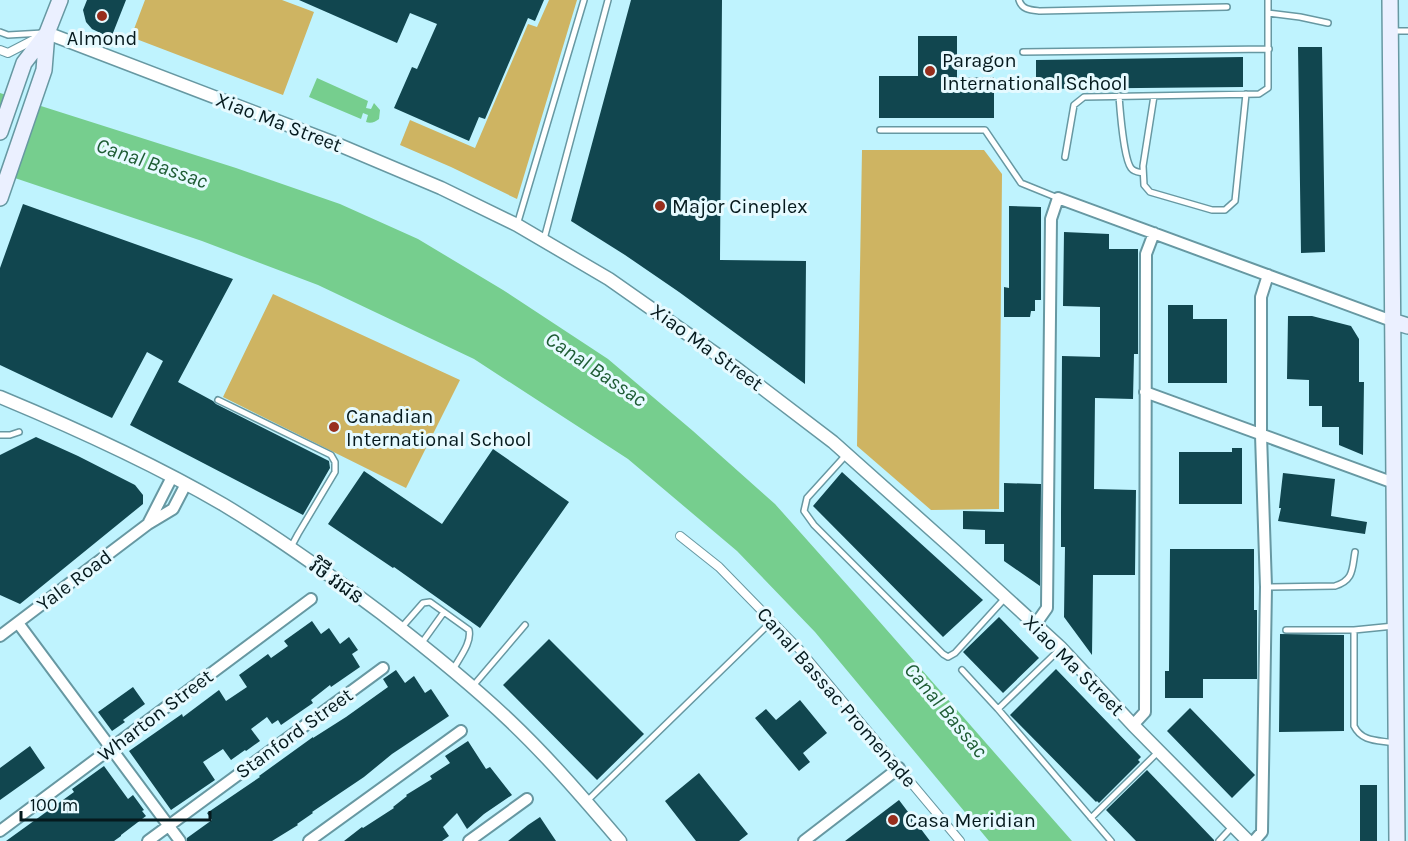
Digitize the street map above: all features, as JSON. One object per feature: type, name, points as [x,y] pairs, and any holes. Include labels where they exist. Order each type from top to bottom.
[{"type":"main road","points":[[0,132],[24,63],[47,33],[60,0]]},
{"type":"main road","points":[[1390,0],[1397,841]]},
{"type":"main road","points":[[0,198],[44,70],[47,33]]},
{"type":"main road","points":[[1392,321],[1408,326]]},
{"type":"street","points":[[0,50],[8,53],[47,33]]},
{"type":"street","name":"Xiao Ma Street","points":[[47,33],[332,142],[441,188],[517,225],[609,279],[785,404],[847,454],[1061,648],[1133,725],[1248,841]]},
{"type":"street","points":[[1035,625],[1047,608],[1051,219],[1058,198],[1392,321]]},
{"type":"street","points":[[1133,725],[1144,712],[1146,254],[1154,233]]},
{"type":"street","points":[[1254,841],[1263,832],[1266,587],[1261,435],[1261,297],[1268,275]]},
{"type":"street","points":[[1145,392],[1394,483]]},
{"type":"street","name":"វិថី វរជន","points":[[0,397],[95,438],[186,484],[291,547],[401,628],[453,670],[533,744],[620,841]]},
{"type":"street","name":"Yale Road","points":[[148,524],[172,477]]},
{"type":"street","name":"Yale Road","points":[[0,636],[148,524],[173,509],[186,484]]},
{"type":"street","name":"Canal Bassac Promenade","points":[[680,536],[719,567],[799,649],[960,841]]},
{"type":"street","name":"Wharton Street","points":[[0,831],[310,599]]},
{"type":"street","points":[[18,623],[180,841]]},
{"type":"street","name":"Stanford Street","points":[[148,841],[383,668]]},
{"type":"street","points":[[309,841],[461,731]]},
{"type":"street","points":[[804,841],[899,768]]},
{"type":"street","points":[[470,841],[527,799]]},
{"type":"lane","points":[[517,225],[584,0]]},
{"type":"lane","points":[[544,240],[608,0]]},
{"type":"lane","points":[[1019,0],[1021,5],[1028,10],[1040,11],[1227,7]]},
{"type":"lane","points":[[1065,157],[1074,105],[1084,98],[1259,94],[1268,88],[1268,0]]},
{"type":"lane","points":[[1268,13],[1300,16],[1328,23]]},
{"type":"lane","points":[[1390,31],[1408,31]]},
{"type":"lane","points":[[0,32],[8,35],[47,33]]},
{"type":"lane","points":[[1023,52],[1269,49]]},
{"type":"lane","points":[[1154,96],[1143,166],[1144,185],[1150,192],[1212,210],[1225,210],[1235,201],[1246,94]]},
{"type":"lane","points":[[1119,96],[1129,166],[1143,173]]},
{"type":"lane","points":[[880,130],[985,130],[1022,183],[1058,198]]},
{"type":"lane","points":[[218,400],[331,455],[335,462],[335,472],[291,547]]},
{"type":"lane","points":[[0,435],[19,432]]},
{"type":"lane","points":[[847,454],[807,498],[804,511],[814,525],[943,654],[948,657],[955,653],[1006,597]]},
{"type":"lane","points":[[1266,587],[1335,586],[1344,583],[1350,576],[1355,552]]},
{"type":"lane","points":[[401,628],[423,603],[430,602],[469,630],[470,640],[453,670]]},
{"type":"lane","points":[[421,644],[444,612]]},
{"type":"lane","points":[[586,802],[772,621]]},
{"type":"lane","points":[[472,688],[525,625]]},
{"type":"lane","points":[[1286,630],[1354,630],[1395,626]]},
{"type":"lane","points":[[1354,630],[1354,726],[1362,737],[1396,744]]},
{"type":"lane","points":[[998,709],[1061,648]]},
{"type":"lane","points":[[962,670],[1111,841]]},
{"type":"lane","points":[[1091,818],[1159,751]]},
{"type":"lane","points":[[1219,841],[1234,826]]},
{"type":"shaded area","points":[[145,0],[282,0],[314,12],[283,95],[131,37]]},
{"type":"shaded area","points":[[549,0],[577,0],[517,199],[400,145],[410,120],[475,148],[528,24],[537,27]]},
{"type":"shaded area","points":[[862,150],[984,150],[1002,174],[999,509],[931,510],[857,446]]},
{"type":"shaded area","points":[[273,294],[460,380],[406,488],[223,397]]},
{"type":"water","points":[[317,78],[368,101],[366,108],[371,109],[374,103],[380,110],[379,119],[370,123],[366,122],[368,115],[363,113],[361,119],[309,97]]},
{"type":"water","name":"Canal Bassac","points":[[0,93],[236,168],[340,204],[418,239],[503,290],[608,359],[775,504],[1072,841],[989,841],[815,632],[737,551],[628,459],[474,359],[318,285],[202,241],[0,173]]},
{"type":"pier","points":[[7,92],[40,102],[0,176],[0,113]]},
{"type":"building","name":"Almond","points":[[87,0],[126,0],[111,38],[92,29],[86,22],[83,10]]},
{"type":"building","points":[[299,0],[544,0],[535,21],[528,18],[485,119],[479,117],[469,141],[394,108],[412,67],[417,69],[437,24],[410,13],[397,43]]},
{"type":"building","points":[[631,0],[722,0],[720,260],[806,261],[805,384],[679,292],[571,221]]},
{"type":"building","points":[[918,36],[957,36],[957,78],[994,77],[994,118],[879,118],[879,76],[918,76]]},
{"type":"building","points":[[1298,47],[1322,47],[1325,252],[1301,253]]},
{"type":"building","points":[[1243,57],[1243,87],[1036,89],[1036,60]]},
{"type":"building","points":[[23,204],[233,279],[178,382],[216,404],[329,461],[330,468],[303,515],[130,425],[163,361],[147,352],[112,418],[0,365],[0,268]]},
{"type":"building","points":[[1009,206],[1041,207],[1041,300],[1035,300],[1035,311],[1031,311],[1030,317],[1004,317],[1004,287],[1009,288]]},
{"type":"building","points":[[1064,232],[1109,234],[1109,249],[1138,249],[1138,354],[1134,354],[1133,399],[1095,398],[1094,489],[1136,490],[1135,575],[1093,575],[1092,655],[1064,617],[1065,547],[1061,547],[1062,356],[1100,357],[1100,307],[1063,306]]},
{"type":"building","points":[[1168,305],[1193,305],[1193,319],[1227,319],[1227,383],[1168,383]]},
{"type":"building","points":[[1288,316],[1312,316],[1351,326],[1359,339],[1359,382],[1364,382],[1363,455],[1339,445],[1339,427],[1322,427],[1322,406],[1309,406],[1309,380],[1287,379]]},
{"type":"building","points":[[36,437],[135,485],[143,495],[143,504],[20,604],[0,595],[0,455]]},
{"type":"building","points":[[1232,448],[1242,448],[1242,504],[1179,504],[1179,452],[1232,452]]},
{"type":"building","points":[[493,449],[569,502],[480,628],[328,524],[364,471],[442,524]]},
{"type":"building","points":[[842,472],[983,600],[943,637],[813,506]]},
{"type":"building","points":[[1283,473],[1335,479],[1331,516],[1367,522],[1365,534],[1278,521]]},
{"type":"building","points":[[1004,483],[1041,484],[1040,586],[1004,561],[1004,544],[985,544],[985,530],[963,529],[963,511],[1004,512]]},
{"type":"building","points":[[1170,549],[1254,549],[1257,679],[1203,679],[1203,698],[1165,698],[1165,671],[1169,671]]},
{"type":"building","points":[[999,617],[1039,658],[1003,693],[963,652]]},
{"type":"building","points":[[312,621],[321,634],[329,628],[340,644],[349,637],[358,650],[352,654],[360,667],[331,687],[330,685],[311,700],[313,703],[281,725],[278,720],[272,724],[267,717],[251,729],[260,741],[246,751],[231,760],[223,749],[203,762],[215,780],[171,810],[129,751],[182,714],[183,717],[219,690],[226,701],[247,687],[239,675],[268,654],[271,658],[288,646],[284,641]]},
{"type":"building","points":[[1280,634],[1344,635],[1344,731],[1279,732]]},
{"type":"building","points":[[549,639],[644,734],[597,780],[503,685]]},
{"type":"building","points":[[1056,669],[1141,757],[1138,760],[1140,762],[1099,803],[1010,715]]},
{"type":"building","points":[[396,670],[405,683],[414,676],[425,693],[431,689],[449,716],[392,754],[364,777],[312,812],[298,825],[272,841],[187,841],[187,838],[212,820],[207,813],[313,737],[388,687],[383,679]]},
{"type":"building","points":[[133,687],[145,704],[112,731],[98,712]]},
{"type":"building","points":[[800,700],[827,733],[803,753],[810,762],[799,771],[755,718],[766,709],[776,720]]},
{"type":"building","points":[[1190,708],[1255,775],[1232,798],[1167,731]]},
{"type":"building","points":[[468,741],[486,769],[490,767],[512,795],[467,829],[457,813],[443,827],[449,836],[442,841],[344,841],[394,808],[406,795],[432,779],[430,776],[450,763],[445,756]]},
{"type":"building","points":[[30,746],[45,768],[0,800],[0,768]]},
{"type":"building","points":[[104,766],[128,799],[133,795],[146,816],[121,836],[114,841],[6,841],[74,792],[72,789]]},
{"type":"building","points":[[1147,770],[1214,841],[1136,841],[1106,810]]},
{"type":"building","points":[[699,773],[748,834],[739,841],[696,841],[665,801]]},
{"type":"building","points":[[1360,785],[1377,785],[1377,841],[1360,841]]},
{"type":"building","name":"Casa Meridian","points":[[899,800],[930,841],[845,841]]},
{"type":"building","points":[[540,817],[556,841],[508,841],[528,825]]},
{"type":"place","name":"Almond","points":[[102,16]]},
{"type":"place","name":"Paragon International School","points":[[930,71]]},
{"type":"place","name":"Major Cineplex","points":[[660,206]]},
{"type":"place","name":"Canadian International School","points":[[334,427]]},
{"type":"place","name":"Casa Meridian","points":[[893,820]]}]
